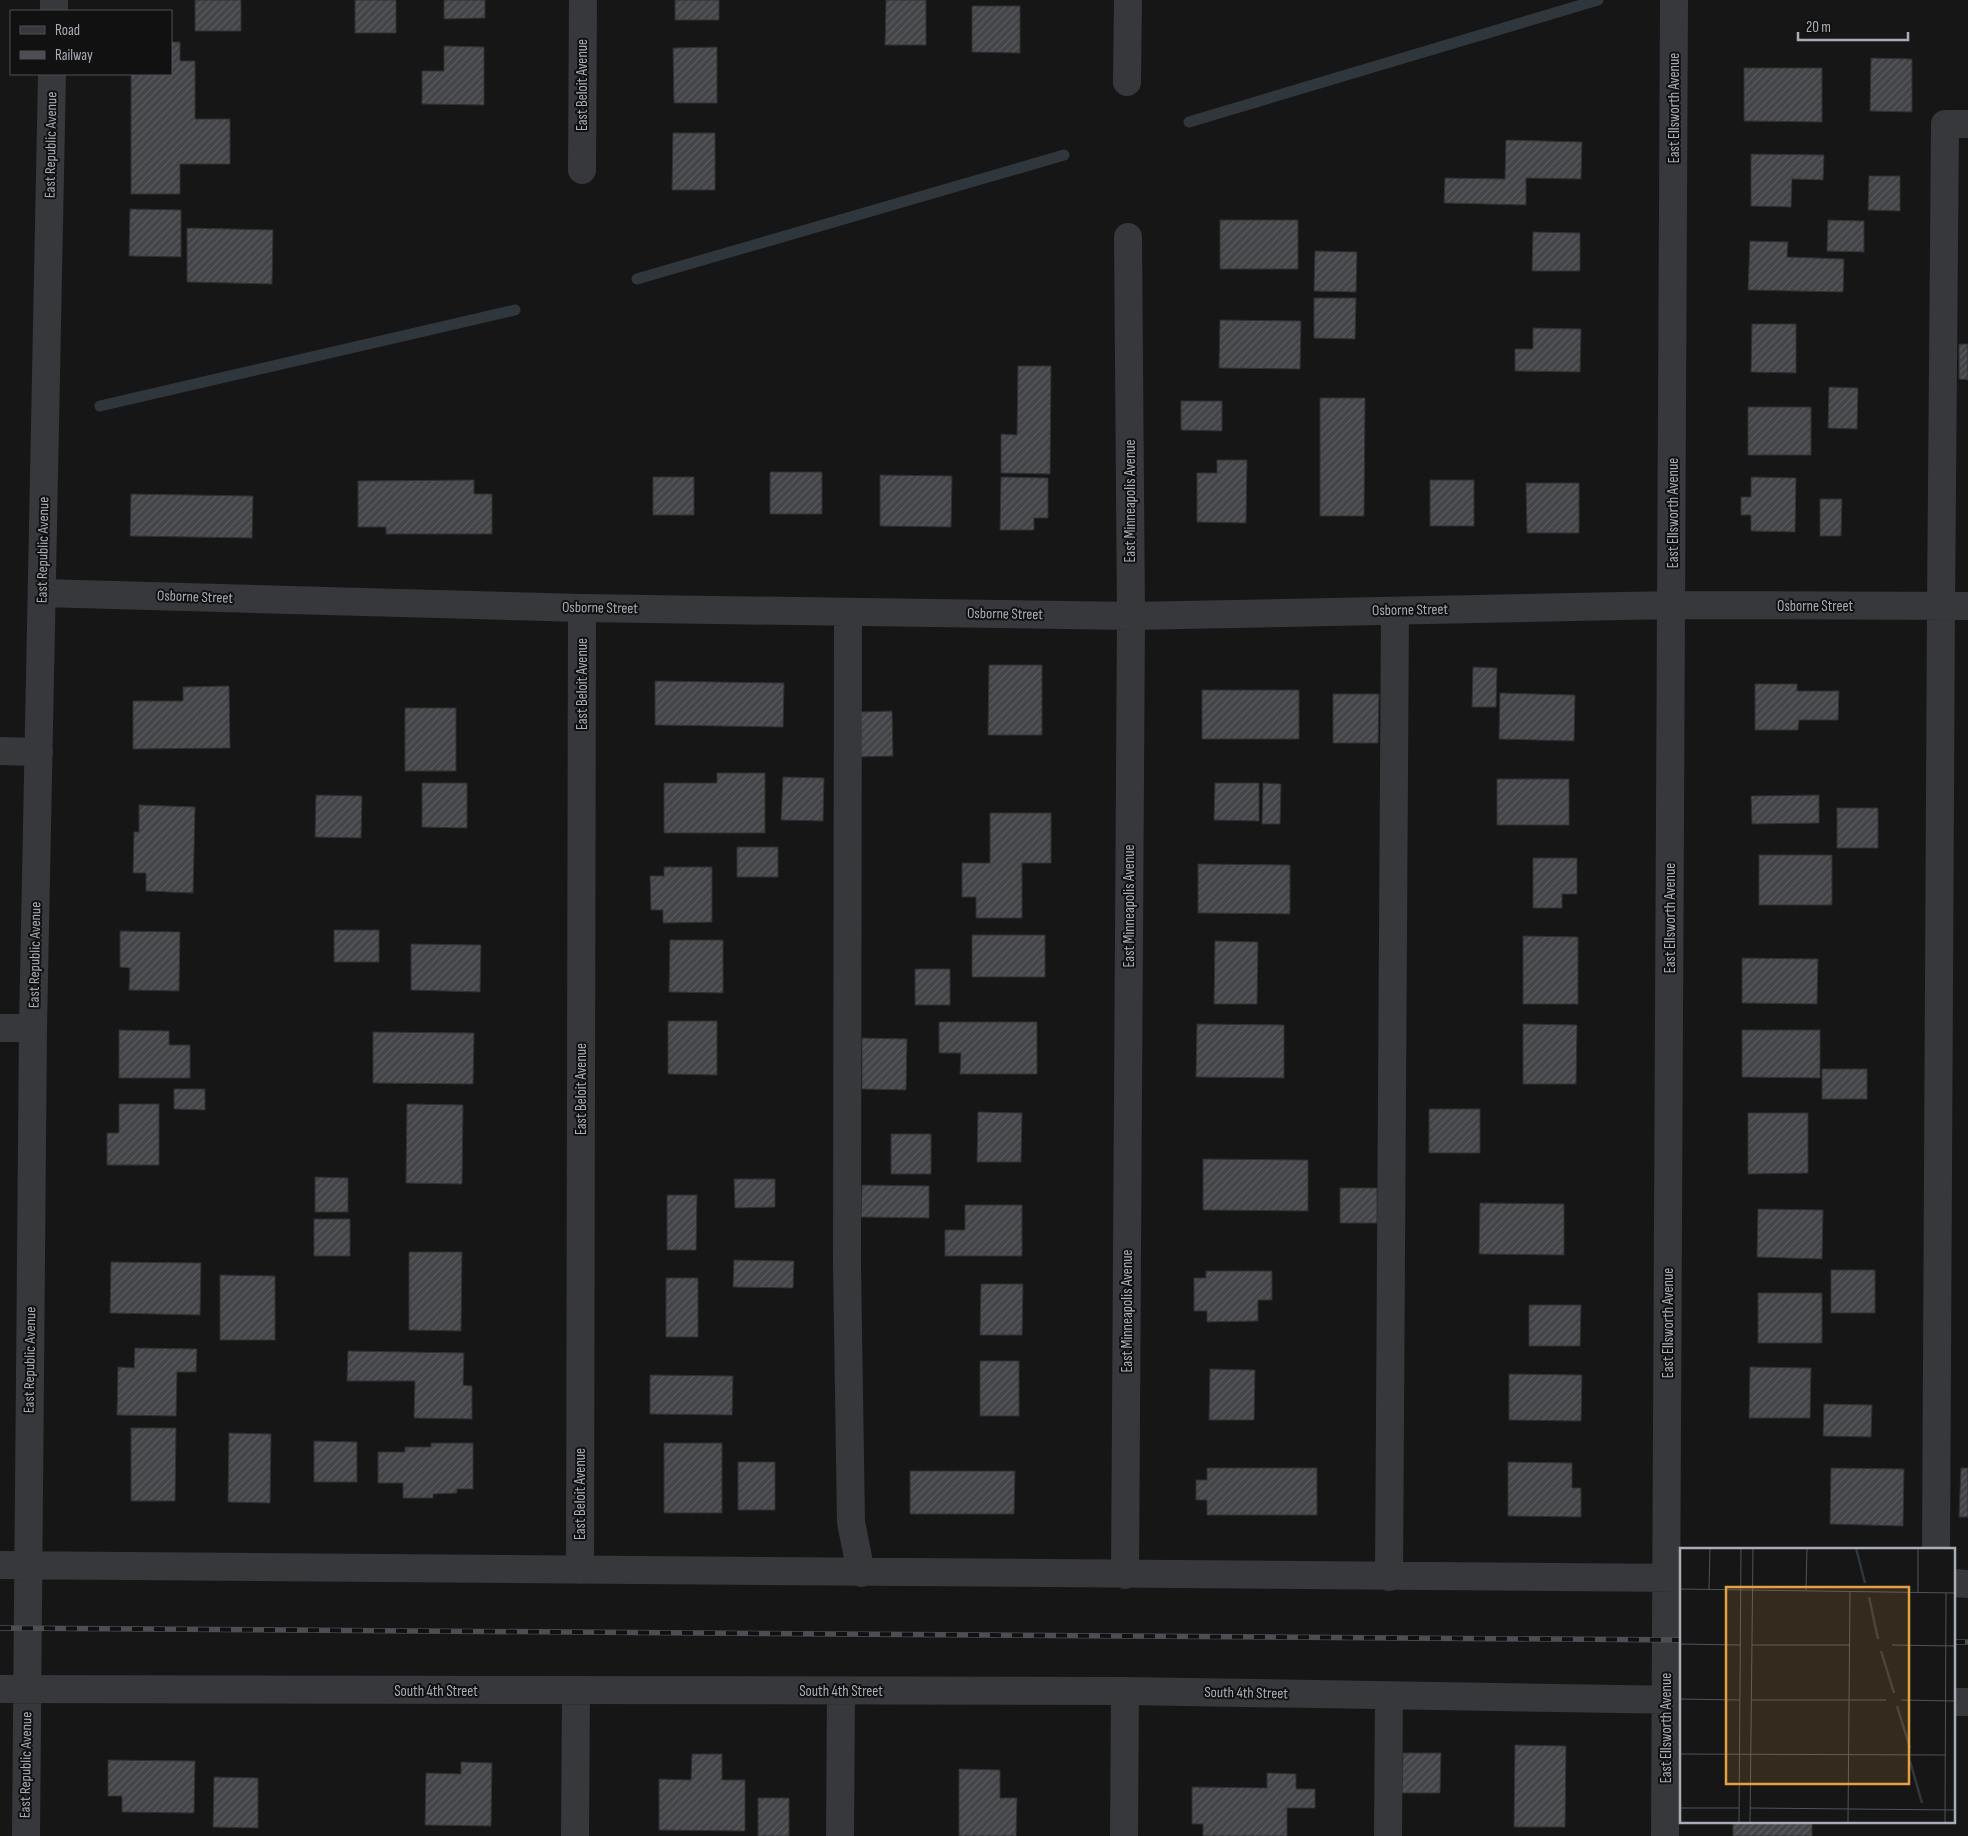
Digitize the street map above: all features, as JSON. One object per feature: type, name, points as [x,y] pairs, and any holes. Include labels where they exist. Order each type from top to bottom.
[{"type":"street","name":"East Beloit Avenue","points":[[582,170],[583,0]]},
{"type":"street","points":[[1127,82],[1128,0]]},
{"type":"street","name":"East Ellsworth Avenue","points":[[1666,1836],[1674,1700],[1672,605],[1674,0]]},
{"type":"street","name":"East Republic Avenue","points":[[26,1836],[33,1028],[52,75]]},
{"type":"street","points":[[1936,1548],[1940,606],[1945,124],[1968,124]]},
{"type":"street","name":"East Minneapolis Avenue","points":[[1125,1575],[1131,616],[1128,237]]},
{"type":"street","name":"Osborne Street","points":[[42,593],[582,608],[1131,616],[1672,605],[1968,606]]},
{"type":"street","name":"East Beloit Avenue","points":[[580,1570],[582,608]]},
{"type":"street","points":[[1389,1577],[1395,611]]},
{"type":"street","points":[[848,612],[848,1284],[852,1522],[861,1573]]},
{"type":"street","points":[[0,751],[39,752]]},
{"type":"street","points":[[0,1028],[33,1028]]},
{"type":"street","points":[[0,1565],[1674,1578]]},
{"type":"street","name":"South 4th Street","points":[[0,1689],[1125,1691],[1674,1700]]},
{"type":"street","points":[[575,1836],[576,1691]]},
{"type":"street","points":[[840,1836],[841,1691]]},
{"type":"street","points":[[1124,1836],[1125,1691]]},
{"type":"street","points":[[1388,1836],[1389,1696]]},
{"type":"building","points":[[195,0],[241,0],[241,31],[195,31]]},
{"type":"building","points":[[355,0],[396,0],[396,33],[355,33]]},
{"type":"building","points":[[444,0],[485,0],[485,18],[444,19]]},
{"type":"building","points":[[675,0],[719,0],[719,20],[675,20]]},
{"type":"building","points":[[886,0],[926,0],[926,45],[885,45]]},
{"type":"building","points":[[972,6],[1020,6],[1020,53],[972,52]]},
{"type":"building","points":[[172,42],[180,42],[180,61],[195,61],[195,119],[230,119],[230,164],[180,164],[180,194],[131,194],[131,75],[172,75]]},
{"type":"building","points":[[444,46],[484,47],[484,105],[422,104],[422,71],[444,71]]},
{"type":"building","points":[[717,47],[717,103],[674,103],[673,48]]},
{"type":"building","points":[[1871,58],[1912,59],[1912,112],[1870,111]]},
{"type":"building","points":[[1744,68],[1822,68],[1822,122],[1744,121]]},
{"type":"building","points":[[673,133],[715,133],[715,190],[672,190]]},
{"type":"building","points":[[1506,140],[1582,142],[1581,179],[1526,178],[1526,205],[1444,203],[1445,178],[1505,179]]},
{"type":"building","points":[[1751,154],[1824,155],[1823,180],[1792,179],[1791,207],[1751,206]]},
{"type":"building","points":[[1869,176],[1900,176],[1900,211],[1868,210]]},
{"type":"building","points":[[130,209],[181,210],[181,257],[129,256]]},
{"type":"building","points":[[1220,220],[1298,220],[1298,269],[1220,269]]},
{"type":"building","points":[[1828,220],[1864,221],[1864,252],[1827,251]]},
{"type":"building","points":[[187,228],[273,230],[272,284],[187,282]]},
{"type":"building","points":[[1533,232],[1580,233],[1580,271],[1532,271]]},
{"type":"building","points":[[1750,241],[1788,242],[1787,257],[1844,259],[1843,292],[1748,290]]},
{"type":"building","points":[[1315,251],[1357,252],[1356,292],[1314,291]]},
{"type":"building","points":[[1314,298],[1356,298],[1355,339],[1314,338]]},
{"type":"building","points":[[1220,320],[1301,321],[1300,369],[1219,368]]},
{"type":"building","points":[[1752,324],[1796,324],[1796,373],[1751,372]]},
{"type":"building","points":[[1533,328],[1581,329],[1580,372],[1515,371],[1515,349],[1533,349]]},
{"type":"building","points":[[1959,344],[1968,344],[1968,380],[1959,379]]},
{"type":"building","points":[[1018,366],[1051,366],[1050,474],[1001,473],[1001,434],[1017,435]]},
{"type":"building","points":[[1829,387],[1858,388],[1857,429],[1828,428]]},
{"type":"building","points":[[1320,398],[1365,398],[1364,516],[1320,516]]},
{"type":"building","points":[[1181,401],[1222,401],[1222,431],[1181,430]]},
{"type":"building","points":[[1748,407],[1811,407],[1811,455],[1748,455]]},
{"type":"building","points":[[1217,460],[1247,460],[1246,523],[1197,522],[1197,473],[1217,473]]},
{"type":"building","points":[[770,472],[822,472],[822,514],[770,514]]},
{"type":"building","points":[[880,475],[952,476],[951,527],[880,526]]},
{"type":"building","points":[[653,477],[694,477],[694,515],[653,515]]},
{"type":"building","points":[[1001,477],[1048,478],[1048,518],[1034,518],[1034,530],[1000,530]]},
{"type":"building","points":[[1751,477],[1796,478],[1795,532],[1751,531],[1751,515],[1741,515],[1741,497],[1751,497]]},
{"type":"building","points":[[474,480],[474,494],[492,494],[492,534],[386,534],[386,527],[358,527],[358,481]]},
{"type":"building","points":[[1430,480],[1474,480],[1474,526],[1430,526]]},
{"type":"building","points":[[1526,483],[1579,483],[1579,533],[1527,533]]},
{"type":"building","points":[[131,494],[253,496],[252,538],[130,536]]},
{"type":"building","points":[[1820,499],[1842,499],[1841,536],[1820,536]]},
{"type":"building","points":[[989,665],[1042,665],[1042,735],[988,735]]},
{"type":"building","points":[[1473,667],[1497,668],[1496,707],[1472,707]]},
{"type":"building","points":[[655,681],[784,683],[783,727],[655,725]]},
{"type":"building","points":[[1755,684],[1797,684],[1797,691],[1839,691],[1838,720],[1799,720],[1798,730],[1755,730]]},
{"type":"building","points":[[229,686],[230,748],[133,749],[133,701],[183,701],[183,687]]},
{"type":"building","points":[[1202,690],[1299,690],[1299,739],[1202,739]]},
{"type":"building","points":[[1500,693],[1575,695],[1574,741],[1499,739]]},
{"type":"building","points":[[1333,694],[1379,694],[1378,743],[1333,743]]},
{"type":"building","points":[[405,708],[456,708],[456,771],[405,771]]},
{"type":"building","points":[[892,711],[893,756],[858,757],[858,712]]},
{"type":"building","points":[[717,773],[765,773],[765,833],[664,833],[664,783],[717,783]]},
{"type":"building","points":[[783,777],[824,778],[823,821],[781,820]]},
{"type":"building","points":[[1497,779],[1569,779],[1569,825],[1497,825]]},
{"type":"building","points":[[422,783],[467,783],[467,828],[422,827]]},
{"type":"building","points":[[1215,783],[1259,783],[1259,821],[1214,820]]},
{"type":"building","points":[[1263,783],[1281,784],[1280,824],[1262,824]]},
{"type":"building","points":[[316,795],[362,796],[361,838],[315,837]]},
{"type":"building","points":[[1819,795],[1819,823],[1752,824],[1751,796]]},
{"type":"building","points":[[139,805],[195,807],[193,893],[146,891],[146,873],[133,873],[134,832],[139,832]]},
{"type":"building","points":[[1837,808],[1878,808],[1878,848],[1837,848]]},
{"type":"building","points":[[990,813],[1051,813],[1051,863],[1022,863],[1022,918],[976,918],[976,897],[962,897],[962,863],[990,863]]},
{"type":"building","points":[[737,847],[778,847],[778,877],[737,877]]},
{"type":"building","points":[[1759,855],[1832,855],[1832,905],[1759,905]]},
{"type":"building","points":[[1533,858],[1577,858],[1577,894],[1562,894],[1562,908],[1533,908]]},
{"type":"building","points":[[1198,864],[1290,865],[1290,914],[1198,913]]},
{"type":"building","points":[[664,867],[712,867],[712,922],[663,923],[663,910],[651,910],[650,876],[664,876]]},
{"type":"building","points":[[334,930],[379,930],[379,962],[334,962]]},
{"type":"building","points":[[120,931],[180,932],[179,991],[129,990],[130,968],[120,967]]},
{"type":"building","points":[[972,935],[1045,935],[1045,977],[972,977]]},
{"type":"building","points":[[1523,936],[1578,937],[1578,1004],[1523,1004]]},
{"type":"building","points":[[670,940],[723,940],[723,993],[669,992]]},
{"type":"building","points":[[1215,941],[1258,942],[1257,1004],[1214,1004]]},
{"type":"building","points":[[411,944],[481,945],[480,992],[411,990]]},
{"type":"building","points":[[1742,958],[1818,959],[1817,1004],[1742,1003]]},
{"type":"building","points":[[915,969],[950,969],[950,1005],[915,1005]]},
{"type":"building","points":[[668,1021],[717,1021],[717,1075],[668,1074]]},
{"type":"building","points":[[939,1022],[1037,1022],[1037,1074],[960,1074],[961,1053],[939,1053]]},
{"type":"building","points":[[1197,1024],[1284,1025],[1284,1078],[1196,1077]]},
{"type":"building","points":[[1523,1024],[1577,1025],[1576,1084],[1523,1084]]},
{"type":"building","points":[[119,1030],[169,1031],[169,1045],[190,1045],[190,1078],[119,1078]]},
{"type":"building","points":[[1742,1030],[1820,1030],[1820,1078],[1742,1077]]},
{"type":"building","points":[[373,1032],[474,1033],[473,1084],[373,1083]]},
{"type":"building","points":[[862,1038],[907,1039],[906,1090],[862,1089]]},
{"type":"building","points":[[1822,1069],[1867,1069],[1867,1099],[1822,1099]]},
{"type":"building","points":[[174,1089],[205,1089],[205,1110],[174,1109]]},
{"type":"building","points":[[119,1104],[159,1104],[159,1165],[107,1165],[107,1133],[119,1133]]},
{"type":"building","points":[[407,1104],[463,1105],[462,1184],[406,1183]]},
{"type":"building","points":[[1429,1109],[1480,1109],[1480,1153],[1429,1153]]},
{"type":"building","points":[[978,1112],[1022,1113],[1021,1162],[977,1162]]},
{"type":"building","points":[[1748,1113],[1808,1113],[1808,1173],[1748,1174]]},
{"type":"building","points":[[891,1134],[931,1134],[931,1174],[891,1174]]},
{"type":"building","points":[[1203,1159],[1308,1160],[1308,1211],[1203,1210]]},
{"type":"building","points":[[315,1177],[348,1178],[348,1212],[315,1212]]},
{"type":"building","points":[[734,1179],[775,1179],[775,1207],[735,1208]]},
{"type":"building","points":[[862,1185],[929,1186],[929,1218],[861,1217]]},
{"type":"building","points":[[1340,1188],[1377,1188],[1377,1223],[1340,1223]]},
{"type":"building","points":[[667,1195],[697,1195],[696,1250],[667,1250]]},
{"type":"building","points":[[1480,1203],[1564,1204],[1564,1255],[1479,1254]]},
{"type":"building","points":[[965,1205],[1022,1205],[1022,1256],[945,1256],[945,1230],[965,1230]]},
{"type":"building","points":[[1758,1209],[1823,1210],[1822,1259],[1757,1257]]},
{"type":"building","points":[[314,1219],[350,1219],[350,1256],[314,1256]]},
{"type":"building","points":[[409,1252],[462,1252],[461,1331],[409,1330]]},
{"type":"building","points":[[734,1260],[794,1261],[793,1288],[733,1287]]},
{"type":"building","points":[[111,1262],[201,1263],[200,1315],[110,1313]]},
{"type":"building","points":[[1831,1270],[1875,1270],[1875,1313],[1831,1313]]},
{"type":"building","points":[[1206,1271],[1272,1271],[1272,1300],[1258,1300],[1258,1321],[1207,1322],[1207,1311],[1194,1311],[1194,1278],[1206,1278]]},
{"type":"building","points":[[220,1275],[275,1276],[275,1340],[220,1340]]},
{"type":"building","points":[[666,1278],[698,1278],[698,1337],[666,1337]]},
{"type":"building","points":[[981,1284],[1023,1284],[1022,1335],[980,1335]]},
{"type":"building","points":[[1758,1293],[1822,1293],[1822,1343],[1758,1343]]},
{"type":"building","points":[[1529,1305],[1581,1305],[1580,1346],[1529,1346]]},
{"type":"building","points":[[135,1348],[197,1349],[196,1372],[177,1372],[176,1416],[117,1415],[118,1367],[134,1368]]},
{"type":"building","points":[[348,1351],[464,1353],[463,1385],[472,1386],[472,1419],[414,1418],[415,1381],[347,1381]]},
{"type":"building","points":[[980,1361],[1019,1361],[1019,1416],[980,1416]]},
{"type":"building","points":[[1750,1367],[1811,1368],[1810,1418],[1749,1418]]},
{"type":"building","points":[[1210,1369],[1255,1370],[1254,1420],[1209,1420]]},
{"type":"building","points":[[1509,1374],[1582,1375],[1581,1421],[1509,1420]]},
{"type":"building","points":[[650,1375],[733,1376],[732,1415],[650,1414]]},
{"type":"building","points":[[1824,1404],[1872,1405],[1871,1437],[1823,1436]]},
{"type":"building","points":[[131,1428],[176,1428],[175,1501],[131,1501]]},
{"type":"building","points":[[229,1433],[271,1434],[270,1503],[228,1502]]},
{"type":"building","points":[[314,1441],[357,1442],[357,1482],[314,1482]]},
{"type":"building","points":[[431,1443],[473,1443],[473,1489],[457,1489],[457,1493],[433,1494],[433,1498],[403,1498],[403,1483],[378,1483],[378,1452],[405,1452],[405,1447],[431,1447]]},
{"type":"building","points":[[664,1443],[722,1443],[722,1513],[664,1513]]},
{"type":"building","points":[[738,1462],[775,1462],[775,1510],[738,1510]]},
{"type":"building","points":[[1508,1462],[1572,1463],[1572,1488],[1581,1488],[1581,1517],[1508,1516]]},
{"type":"building","points":[[1207,1468],[1317,1468],[1317,1515],[1207,1515],[1207,1500],[1196,1500],[1196,1480],[1207,1480]]},
{"type":"building","points":[[1831,1468],[1904,1469],[1903,1526],[1830,1524]]},
{"type":"building","points":[[1961,1468],[1968,1468],[1968,1517],[1959,1517]]},
{"type":"building","points":[[910,1471],[1015,1471],[1014,1514],[910,1514]]},
{"type":"building","points":[[1515,1745],[1566,1746],[1565,1827],[1514,1827]]},
{"type":"building","points":[[1403,1753],[1441,1753],[1440,1793],[1402,1793]]},
{"type":"building","points":[[692,1754],[722,1754],[722,1780],[745,1780],[745,1831],[659,1830],[659,1779],[691,1780]]},
{"type":"building","points":[[108,1760],[195,1761],[194,1813],[122,1812],[122,1796],[108,1796]]},
{"type":"building","points":[[461,1762],[492,1763],[491,1826],[425,1825],[426,1773],[461,1774]]},
{"type":"building","points":[[959,1769],[1000,1770],[1000,1798],[1017,1798],[1016,1836],[959,1836]]},
{"type":"building","points":[[1267,1773],[1296,1774],[1296,1789],[1315,1789],[1315,1808],[1287,1808],[1287,1836],[1203,1836],[1203,1824],[1192,1824],[1192,1787],[1267,1788]]},
{"type":"building","points":[[214,1777],[258,1778],[258,1828],[213,1827]]},
{"type":"building","points":[[758,1798],[789,1798],[789,1836],[758,1836]]},
{"type":"building","points":[[1733,1824],[1812,1824],[1812,1836],[1733,1836]]},
{"type":"waterway","points":[[1189,122],[1598,0]]},
{"type":"waterway","points":[[637,279],[1064,155]]},
{"type":"waterway","points":[[100,406],[515,310]]},
{"type":"railway","points":[[0,1628],[1680,1640]]},
{"type":"railway","points":[[1956,1642],[1968,1642]]}]
